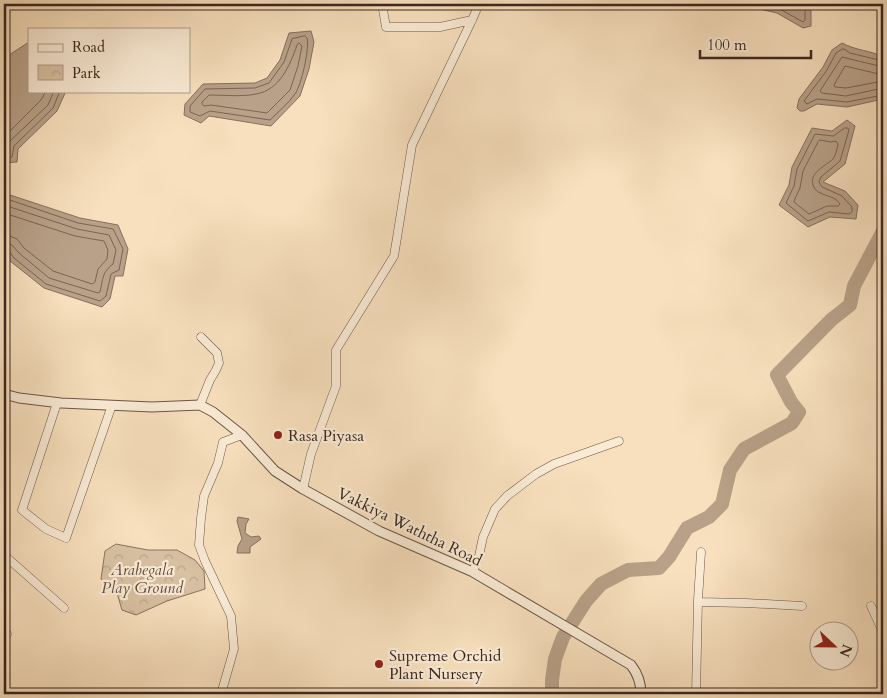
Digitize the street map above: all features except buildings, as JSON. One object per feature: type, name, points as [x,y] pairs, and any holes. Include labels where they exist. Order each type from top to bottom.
[{"type":"street","points":[[382,4],[386,26],[440,27],[472,20]]},
{"type":"street","points":[[303,489],[311,454],[336,386],[336,350],[394,256],[412,145],[472,20],[476,11],[475,4]]},
{"type":"street","points":[[4,394],[57,403],[152,407],[200,405],[219,363],[216,353],[201,337]]},
{"type":"street","points":[[57,403],[22,510],[46,530],[66,538],[112,405]]},
{"type":"street","name":"Vakkiya Waththa Road","points":[[200,405],[213,412],[242,435],[275,471],[303,489],[380,531],[473,572],[631,665],[638,674],[641,694]]},
{"type":"street","points":[[220,694],[234,649],[234,641],[231,616],[204,562],[199,545],[201,518],[204,496],[218,463],[223,442],[242,435]]},
{"type":"street","points":[[473,572],[483,537],[495,509],[507,496],[536,474],[554,464],[619,441]]},
{"type":"street","points":[[696,694],[701,552]]},
{"type":"street","points":[[4,555],[64,608]]},
{"type":"street","points":[[698,602],[802,606]]},
{"type":"street","points":[[871,606],[883,634]]},
{"type":"green space","name":"Arabegala Play Ground","points":[[116,544],[148,550],[177,550],[195,560],[204,571],[205,589],[167,601],[136,615],[122,610],[117,593],[101,579],[105,551]]},
{"type":"water","points":[[749,4],[811,4],[811,26],[803,28],[777,13],[755,8]]},
{"type":"water","points":[[311,31],[314,42],[309,69],[300,96],[271,126],[209,116],[201,123],[184,115],[185,104],[203,84],[255,83],[267,78],[280,60],[289,33]]},
{"type":"water","points":[[28,43],[28,92],[66,92],[57,111],[18,149],[17,162],[4,163],[4,64],[9,55]]},
{"type":"water","points":[[842,43],[883,57],[883,99],[847,107],[817,104],[804,111],[800,111],[797,108],[799,99],[823,67],[832,50]]},
{"type":"water","points":[[847,120],[855,126],[845,164],[823,182],[845,191],[858,205],[856,219],[830,217],[808,227],[779,205],[789,185],[792,167],[812,128],[832,131]]},
{"type":"water","points":[[4,193],[80,218],[118,225],[128,249],[123,276],[115,276],[110,299],[102,307],[44,288],[10,261],[4,251]]},
{"type":"water","points":[[238,517],[249,519],[246,524],[245,533],[251,537],[259,536],[261,539],[250,547],[250,553],[237,553],[242,539],[237,521]]},
{"type":"waterway","points":[[552,694],[555,659],[563,637],[586,601],[601,584],[628,570],[659,568],[669,557],[687,528],[709,517],[722,504],[730,470],[744,449],[792,423],[799,412],[791,402],[777,375],[831,320],[850,305],[854,286],[883,231]]},
{"type":"place","name":"Rasa Piyasa","points":[[278,435]]},
{"type":"place","name":"Supreme Orchid Plant Nursery","points":[[379,664]]}]
